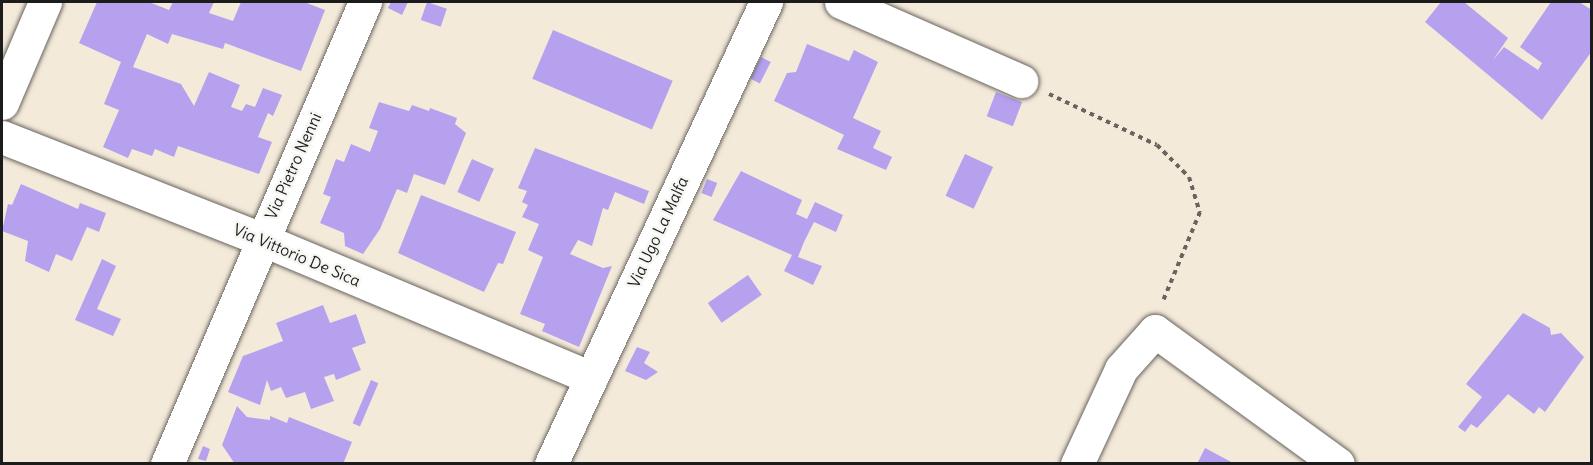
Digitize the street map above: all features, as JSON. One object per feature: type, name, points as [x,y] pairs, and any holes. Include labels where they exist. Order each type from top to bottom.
[{"type":"street","points":[[2,103],[45,2]]},
{"type":"street","name":"Via Pietro Nenni","points":[[167,464],[364,2]]},
{"type":"street","name":"Via Ugo La Malfa","points":[[551,464],[766,2]]},
{"type":"street","points":[[841,2],[1021,81]]},
{"type":"street","name":"Via Vittorio De Sica","points":[[2,137],[261,239],[591,378]]},
{"type":"street","points":[[1077,464],[1121,369],[1155,331],[1338,464]]},
{"type":"path","points":[[1021,81],[1157,145],[1190,177],[1200,212],[1166,288],[1155,331]]},
{"type":"building","points":[[97,2],[149,2],[169,10],[173,2],[214,2],[209,13],[233,21],[241,2],[304,2],[325,10],[301,71],[225,43],[223,49],[172,34],[168,44],[147,34],[133,67],[181,84],[194,106],[209,72],[240,85],[231,107],[242,111],[246,104],[255,107],[263,88],[282,95],[273,116],[268,113],[258,137],[272,142],[259,174],[178,146],[174,157],[155,149],[152,156],[132,149],[128,158],[103,147],[119,110],[104,104],[121,62],[79,43]]},
{"type":"building","points":[[391,2],[408,2],[402,15],[388,8]]},
{"type":"building","points":[[427,2],[447,9],[441,27],[421,20]]},
{"type":"building","points":[[1441,2],[1464,2],[1508,38],[1493,60],[1504,47],[1538,70],[1542,63],[1520,47],[1551,2],[1579,2],[1592,10],[1592,51],[1542,120],[1425,22]]},
{"type":"building","points":[[553,30],[673,81],[652,130],[532,79]]},
{"type":"building","points":[[807,44],[849,61],[854,50],[878,62],[853,118],[881,131],[873,148],[892,157],[886,170],[837,149],[844,135],[774,101],[787,73],[796,72]]},
{"type":"building","points":[[761,57],[771,62],[760,83],[750,78]]},
{"type":"building","points":[[996,92],[1022,102],[1013,126],[987,116]]},
{"type":"building","points":[[379,102],[409,111],[412,105],[429,111],[430,108],[457,118],[455,124],[466,133],[445,185],[414,174],[407,193],[397,189],[380,229],[363,254],[345,246],[344,233],[320,223],[331,197],[323,194],[336,159],[344,162],[351,144],[370,152],[378,131],[369,128]]},
{"type":"building","points":[[535,148],[649,191],[644,204],[615,192],[608,210],[603,208],[592,246],[578,240],[570,254],[603,268],[612,266],[579,347],[542,331],[545,324],[520,314],[543,257],[528,250],[539,224],[522,217],[528,205],[522,202],[527,191],[518,188]]},
{"type":"building","points":[[965,154],[993,167],[974,209],[946,196]]},
{"type":"building","points":[[472,159],[494,169],[479,202],[457,192]]},
{"type":"building","points":[[741,171],[802,200],[796,214],[807,219],[815,202],[843,215],[836,232],[814,222],[804,242],[798,257],[822,266],[813,285],[784,271],[792,255],[713,220]]},
{"type":"building","points":[[707,179],[717,183],[712,197],[701,193]]},
{"type":"building","points":[[21,184],[78,209],[80,203],[106,213],[99,232],[87,227],[72,261],[56,254],[49,272],[25,261],[28,241],[2,231],[8,204],[12,205]]},
{"type":"building","points":[[421,195],[516,232],[503,264],[498,263],[484,292],[398,253]]},
{"type":"building","points":[[102,259],[116,266],[97,309],[121,319],[113,336],[75,320]]},
{"type":"building","points":[[748,275],[762,295],[722,323],[708,303]]},
{"type":"building","points":[[323,305],[330,323],[356,314],[366,343],[352,348],[361,370],[336,380],[334,374],[324,377],[334,401],[311,409],[305,392],[286,398],[281,387],[271,391],[267,380],[260,405],[228,392],[243,356],[283,341],[276,323]]},
{"type":"building","points":[[1523,313],[1550,328],[1551,335],[1561,333],[1584,357],[1545,412],[1539,407],[1534,414],[1508,394],[1477,428],[1471,424],[1465,432],[1458,427],[1482,397],[1466,384]]},
{"type":"building","points":[[637,347],[650,352],[644,363],[658,372],[646,380],[625,371]]},
{"type":"building","points":[[371,380],[378,383],[360,426],[353,423]]},
{"type":"building","points":[[237,406],[247,417],[270,420],[270,416],[287,423],[289,417],[352,442],[343,464],[235,464],[222,445]]},
{"type":"building","points":[[203,446],[210,449],[206,461],[198,459]]},
{"type":"building","points":[[1205,448],[1235,464],[1197,464]]}]
